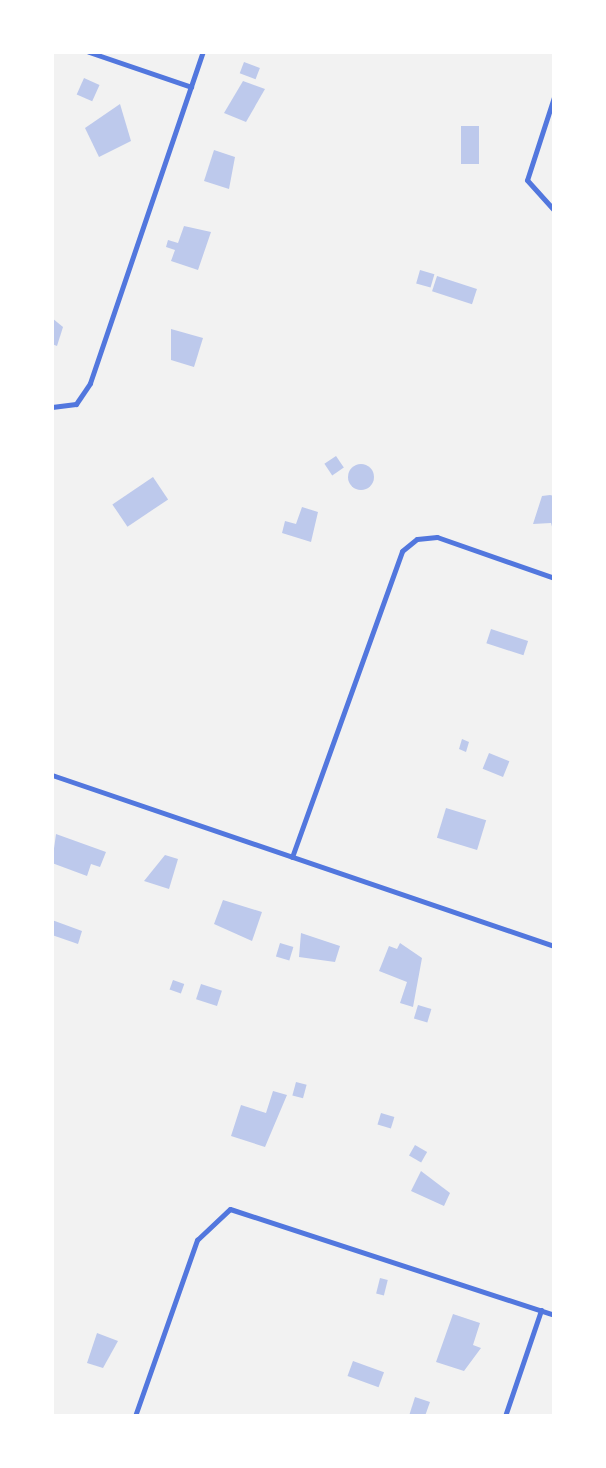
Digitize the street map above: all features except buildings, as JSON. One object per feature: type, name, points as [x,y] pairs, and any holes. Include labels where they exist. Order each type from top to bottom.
[{"type":"street","points":[[89,52],[191,87]]},
{"type":"street","points":[[52,407],[76,404],[90,383],[203,52]]},
{"type":"street","points":[[554,97],[531,162],[531,193],[554,210]]},
{"type":"street","points":[[292,857],[402,551],[417,539],[437,537],[554,578]]},
{"type":"street","points":[[52,775],[554,946]]},
{"type":"street","points":[[135,1416],[197,1240],[218,1212],[244,1209],[554,1315]]},
{"type":"street","points":[[505,1416],[541,1310]]}]
